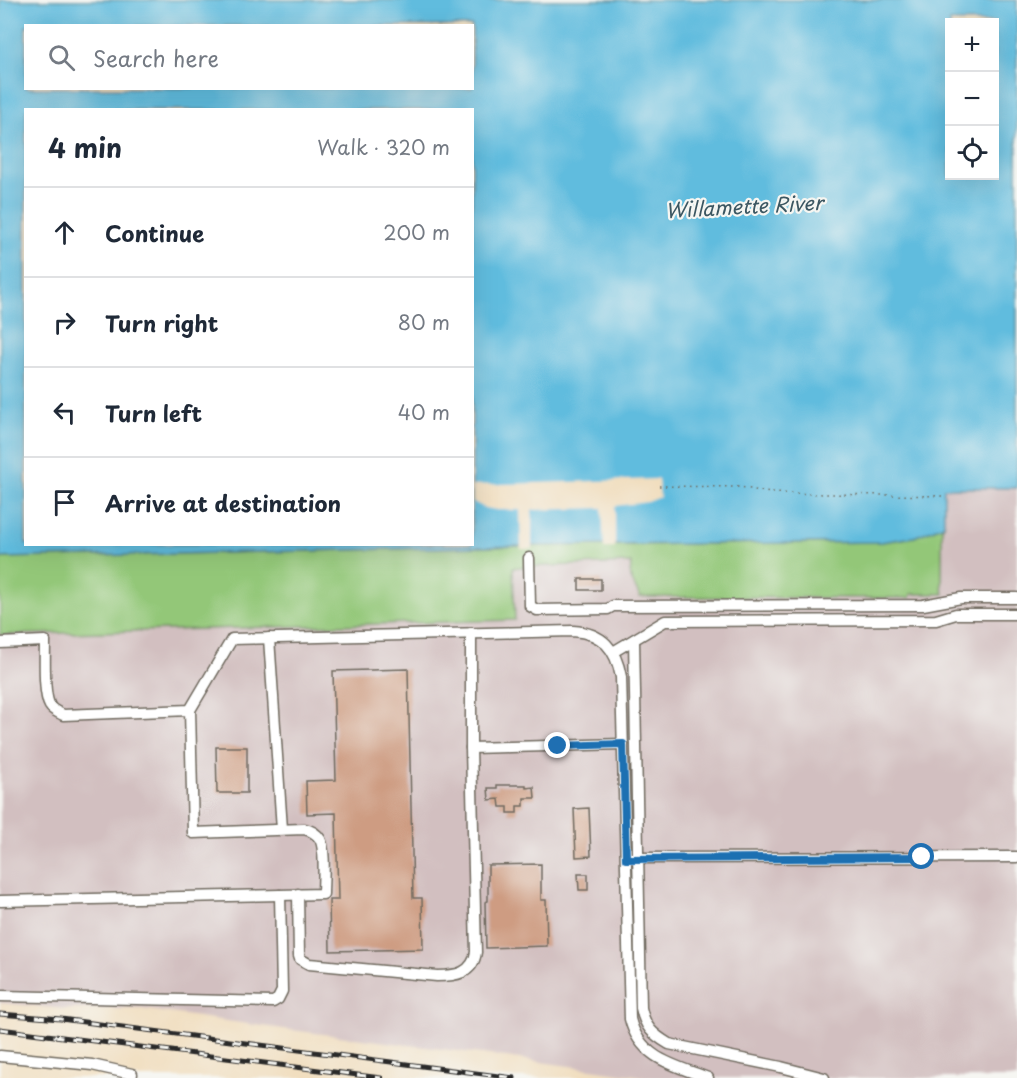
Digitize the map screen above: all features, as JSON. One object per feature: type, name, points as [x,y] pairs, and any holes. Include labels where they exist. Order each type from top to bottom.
[{"type":"lane","points":[[529,558],[530,606],[537,610],[608,609],[613,606],[923,605],[960,598],[1017,598]]},
{"type":"lane","points":[[614,652],[665,621],[936,620],[956,614],[1017,614]]},
{"type":"lane","points":[[0,901],[323,894],[323,848],[317,835],[309,830],[193,833],[190,710],[232,639],[582,631],[598,638],[614,652],[621,677],[629,1011],[632,1029],[639,1040],[655,1056],[669,1064],[708,1078]]},
{"type":"lane","points":[[298,894],[299,956],[309,964],[454,976],[467,969],[475,957],[471,633]]},
{"type":"lane","points":[[269,638],[282,829]]},
{"type":"lane","points":[[634,640],[641,1008],[644,1019],[649,1029],[669,1044],[824,1078]]},
{"type":"lane","points":[[0,643],[45,641],[48,704],[53,710],[63,714],[190,710]]},
{"type":"lane","points":[[471,748],[623,744]]},
{"type":"lane","points":[[626,859],[1017,857]]},
{"type":"lane","points":[[0,996],[273,1002],[278,999],[282,991],[280,895]]},
{"type":"lane","points":[[0,1056],[92,1065],[132,1074],[131,1078]]},
{"type":"path","points":[[659,486],[740,487],[770,494],[944,496]]},
{"type":"shaded area","points":[[943,488],[1017,488],[1017,1078],[654,1078],[141,1009],[66,1009],[0,1003],[0,558],[523,546]]},
{"type":"green space","points":[[944,525],[942,528],[942,588],[944,594],[911,594],[910,598],[640,597],[630,577],[631,563],[521,567],[513,568],[515,620],[0,635],[0,558],[523,546],[881,542],[914,537]]},
{"type":"water","name":"Willamette River","points":[[0,0],[1017,0],[1017,488],[944,488],[944,525],[914,537],[881,542],[523,546],[0,558]]},
{"type":"pier","points":[[658,479],[660,497],[648,502],[615,506],[615,548],[604,548],[602,508],[532,510],[532,549],[521,549],[520,510],[497,510],[485,508],[474,502],[474,485]]},
{"type":"building","points":[[579,579],[601,579],[601,590],[579,590]]},
{"type":"building","points":[[408,669],[413,898],[422,898],[423,949],[330,951],[329,900],[338,900],[336,813],[307,814],[306,781],[336,780],[333,671]]},
{"type":"building","points":[[216,747],[247,747],[247,793],[217,793]]},
{"type":"building","points":[[497,785],[534,787],[535,798],[524,798],[524,806],[517,806],[517,813],[508,813],[508,807],[500,807],[499,799],[489,800],[488,788],[497,788]]},
{"type":"building","points":[[589,808],[591,856],[576,857],[574,809]]},
{"type":"building","points":[[541,864],[541,900],[546,900],[547,946],[486,948],[485,902],[488,901],[488,865]]},
{"type":"building","points":[[578,874],[588,874],[588,890],[579,890]]},
{"type":"railway","points":[[0,1014],[61,1019],[514,1078]]},
{"type":"railway","points":[[0,1029],[381,1078]]},
{"type":"route","points":[[558,746],[623,744],[626,859],[922,857]]}]
